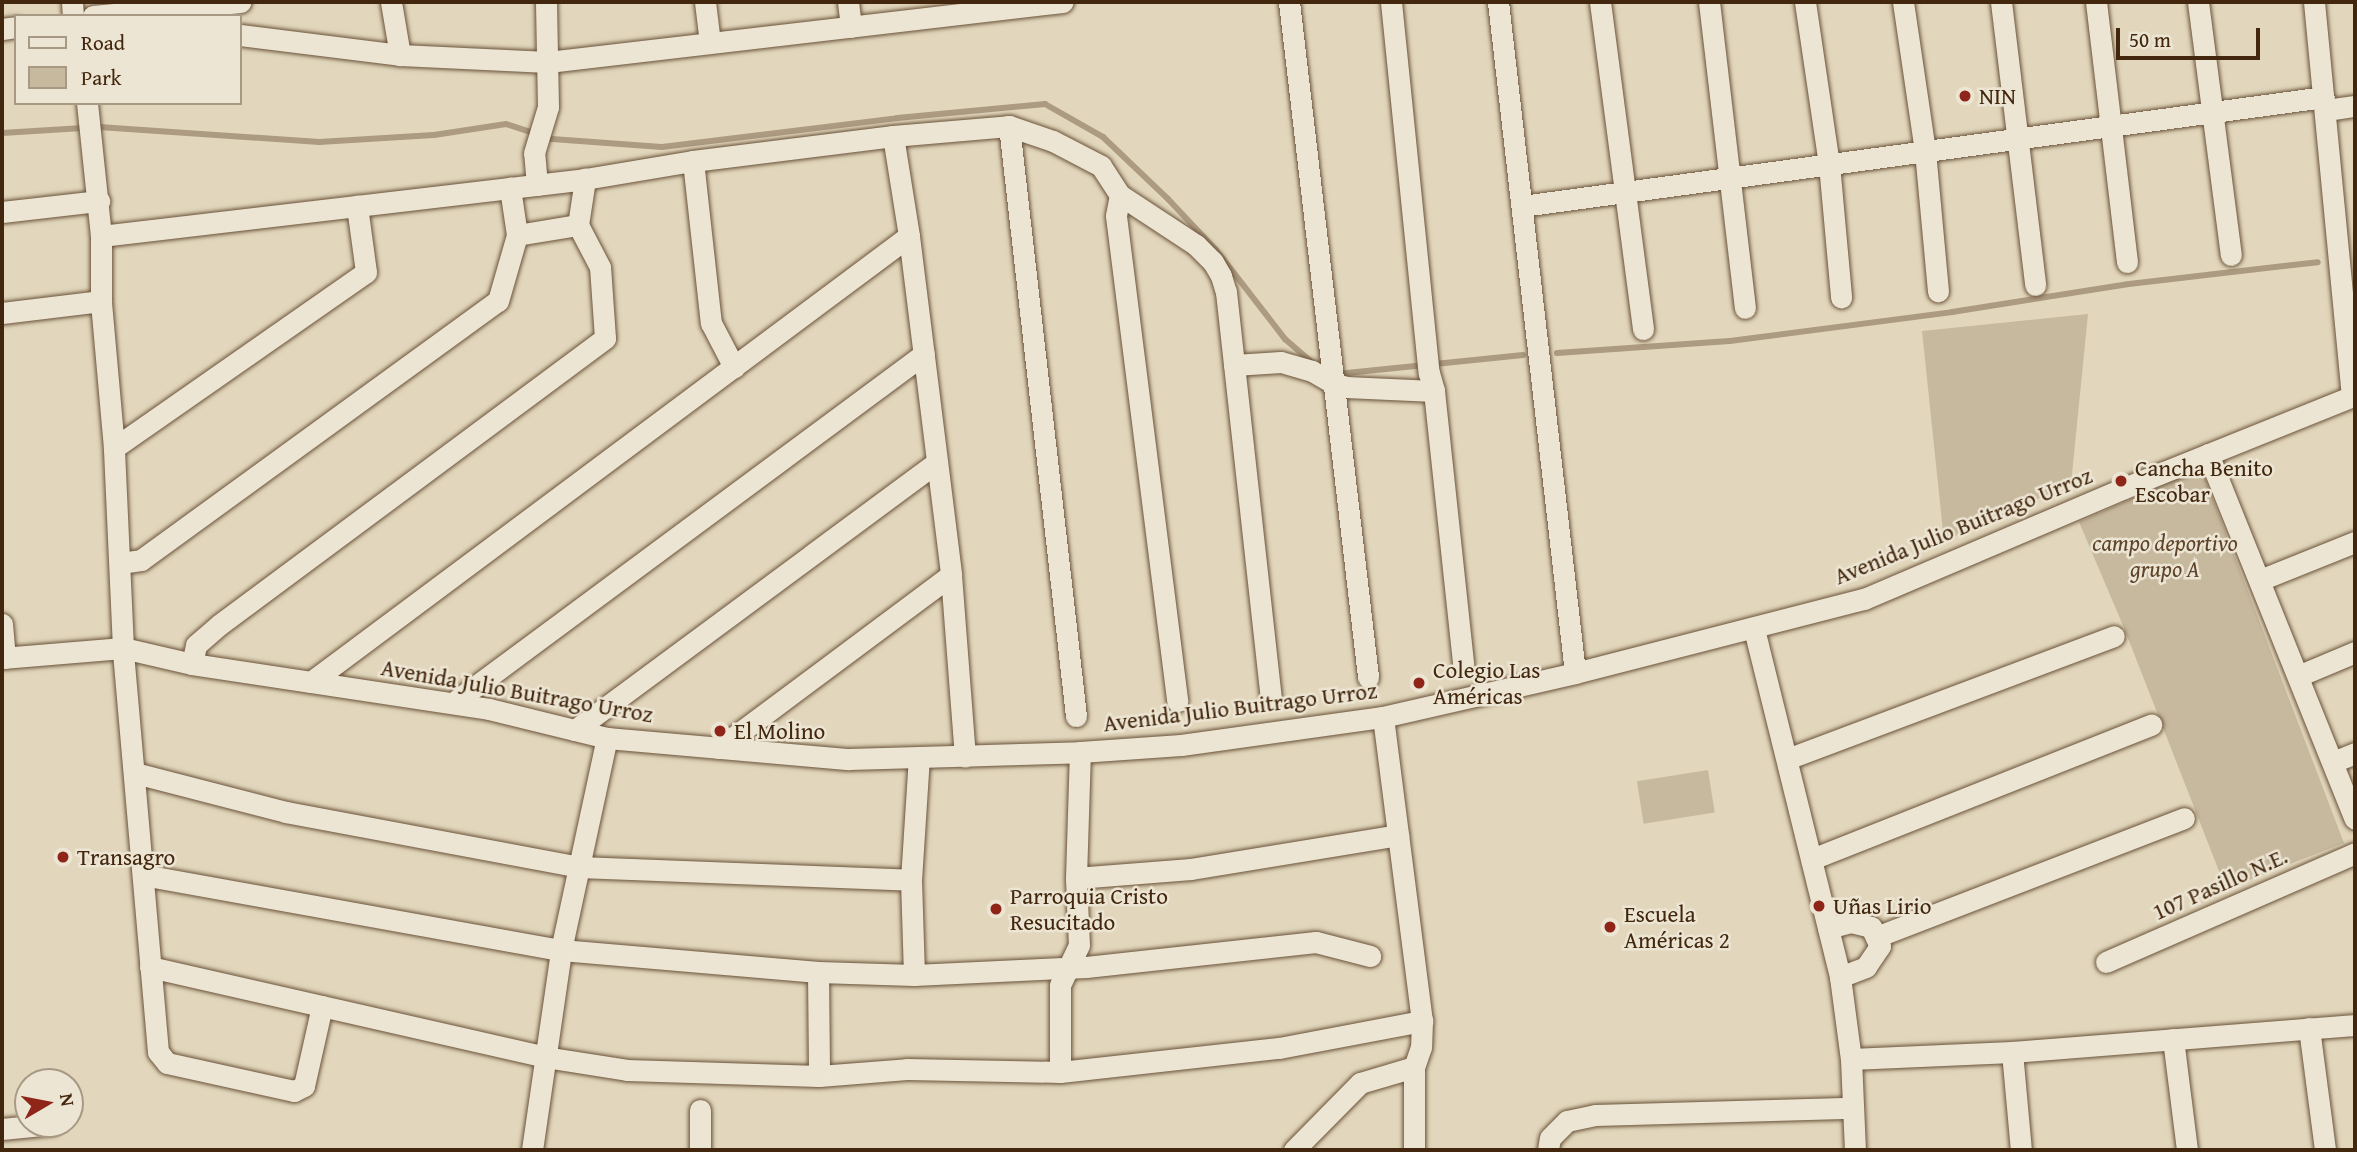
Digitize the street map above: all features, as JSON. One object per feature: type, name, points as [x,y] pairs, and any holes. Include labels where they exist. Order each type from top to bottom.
[{"type":"street","points":[[391,2],[400,55]]},
{"type":"street","points":[[537,185],[534,153],[548,107],[546,2]]},
{"type":"street","points":[[705,2],[710,43]]},
{"type":"street","points":[[848,2],[851,27]]},
{"type":"street","points":[[242,35],[400,55],[548,62],[851,27],[1013,5],[1063,2]]},
{"type":"street","points":[[1289,2],[1368,677]]},
{"type":"street","points":[[1391,2],[1463,664]]},
{"type":"street","points":[[1498,2],[1574,656]]},
{"type":"street","points":[[1600,2],[1643,329]]},
{"type":"street","points":[[1709,2],[1745,308]]},
{"type":"street","points":[[1805,2],[1829,164],[1841,297]]},
{"type":"street","points":[[1903,2],[1925,151],[1938,291]]},
{"type":"street","points":[[2001,2],[2035,285]]},
{"type":"street","points":[[2096,2],[2127,262]]},
{"type":"street","points":[[2198,2],[2231,255]]},
{"type":"street","points":[[2314,2],[2354,395]]},
{"type":"street","points":[[120,14],[228,6]]},
{"type":"street","points":[[1521,206],[2212,112],[2325,104],[2355,106]]},
{"type":"street","points":[[87,109],[99,201],[101,301],[114,448],[123,648],[158,1052],[167,1063],[289,1091],[298,1090],[304,1086],[322,1006]]},
{"type":"street","points":[[1009,126],[1076,716]]},
{"type":"street","points":[[101,236],[585,179],[693,161],[894,136],[1009,126],[1053,141],[1101,166],[1120,195],[1196,245],[1213,262],[1226,292],[1271,698]]},
{"type":"street","points":[[894,136],[951,575],[965,756]]},
{"type":"street","points":[[693,161],[711,323],[734,367]]},
{"type":"street","points":[[192,664],[196,645],[219,625],[605,338],[600,267],[579,225],[585,179]]},
{"type":"street","points":[[120,563],[141,561],[498,301],[517,235],[510,188]]},
{"type":"street","points":[[1120,195],[1116,216],[1177,701]]},
{"type":"street","points":[[2,212],[99,201]]},
{"type":"street","points":[[114,448],[366,272],[357,206]]},
{"type":"street","points":[[517,235],[579,225]]},
{"type":"street","points":[[312,682],[909,236]]},
{"type":"street","points":[[2,313],[101,301]]},
{"type":"street","points":[[453,704],[924,354]]},
{"type":"street","points":[[1234,365],[1281,362],[1312,370],[1332,381],[1432,382]]},
{"type":"street","name":"Avenida Julio Buitrago Urroz","points":[[3,658],[123,648],[192,664],[453,704],[607,738],[849,759],[1080,752],[1181,745],[1383,717],[1574,656],[1754,629],[1864,599],[2354,395]]},
{"type":"street","points":[[2208,454],[2355,819]]},
{"type":"street","points":[[575,730],[937,462]]},
{"type":"street","points":[[2260,580],[2355,542]]},
{"type":"street","points":[[719,748],[951,575]]},
{"type":"street","points":[[2,624],[3,658]]},
{"type":"street","points":[[1754,629],[1840,977],[1851,1059],[1854,1150]]},
{"type":"street","points":[[1787,758],[2115,636]]},
{"type":"street","points":[[2298,676],[2355,652]]},
{"type":"street","points":[[1383,717],[1422,1021],[1420,1047],[1414,1067],[1414,1150]]},
{"type":"street","points":[[1811,859],[2151,725]]},
{"type":"street","points":[[532,1150],[561,950],[607,738]]},
{"type":"street","points":[[1059,1072],[1060,985],[1079,945],[1076,878],[1080,752]]},
{"type":"street","points":[[2333,762],[2355,753]]},
{"type":"street","points":[[914,975],[911,880],[919,757]]},
{"type":"street","points":[[135,773],[286,812],[579,867],[911,880]]},
{"type":"street","points":[[1876,937],[2184,818]]},
{"type":"street","points":[[1076,878],[1191,869],[1398,835]]},
{"type":"street","name":"107 Pasillo N.E.","points":[[2105,962],[2355,853]]},
{"type":"street","points":[[143,875],[561,950],[818,972],[914,975],[1070,967],[1316,942],[1370,956]]},
{"type":"street","points":[[1828,928],[1851,922],[1871,927],[1880,946],[1866,967],[1840,977]]},
{"type":"street","points":[[150,967],[545,1057],[627,1070],[819,1076],[907,1069],[1059,1072],[1279,1048],[1422,1021]]},
{"type":"street","points":[[818,972],[819,1076]]},
{"type":"street","points":[[1851,1059],[2012,1052],[2355,1025]]},
{"type":"street","points":[[2309,1028],[2325,1150]]},
{"type":"street","points":[[2173,1039],[2187,1150]]},
{"type":"street","points":[[2012,1052],[2021,1150]]},
{"type":"street","points":[[1294,1150],[1360,1083],[1414,1067]]},
{"type":"street","points":[[1548,1150],[1550,1138],[1567,1121],[1595,1115],[1852,1108]]},
{"type":"street","points":[[700,1110],[700,1150]]},
{"type":"green space","points":[[2088,314],[2071,484],[1944,541],[1922,331]]},
{"type":"green space","name":"campo deportivo grupo A","points":[[2201,468],[2344,843],[2226,889],[2124,628],[2079,522]]},
{"type":"green space","points":[[1708,770],[1715,812],[1644,824],[1637,781]]},
{"type":"waterway","points":[[2,133],[99,127],[319,142],[434,135],[506,124],[552,139],[662,147],[897,118],[1045,104],[1103,137],[1168,199],[1216,250],[1285,339],[1313,363]]},
{"type":"waterway","points":[[1557,353],[1730,341],[1952,312],[2129,284],[2318,262]]},
{"type":"waterway","points":[[1337,374],[1523,355]]},
{"type":"place","name":"NIN","points":[[1965,96]]},
{"type":"place","name":"Cancha Benito Escobar","points":[[2121,481]]},
{"type":"place","name":"Colegio Las Américas","points":[[1419,683]]},
{"type":"place","name":"El Molino","points":[[720,731]]},
{"type":"place","name":"Transagro","points":[[63,857]]},
{"type":"place","name":"Uñas Lirio","points":[[1819,906]]},
{"type":"place","name":"Parroquia Cristo Resucitado","points":[[996,909]]},
{"type":"place","name":"Escuela Américas 2","points":[[1610,927]]}]
